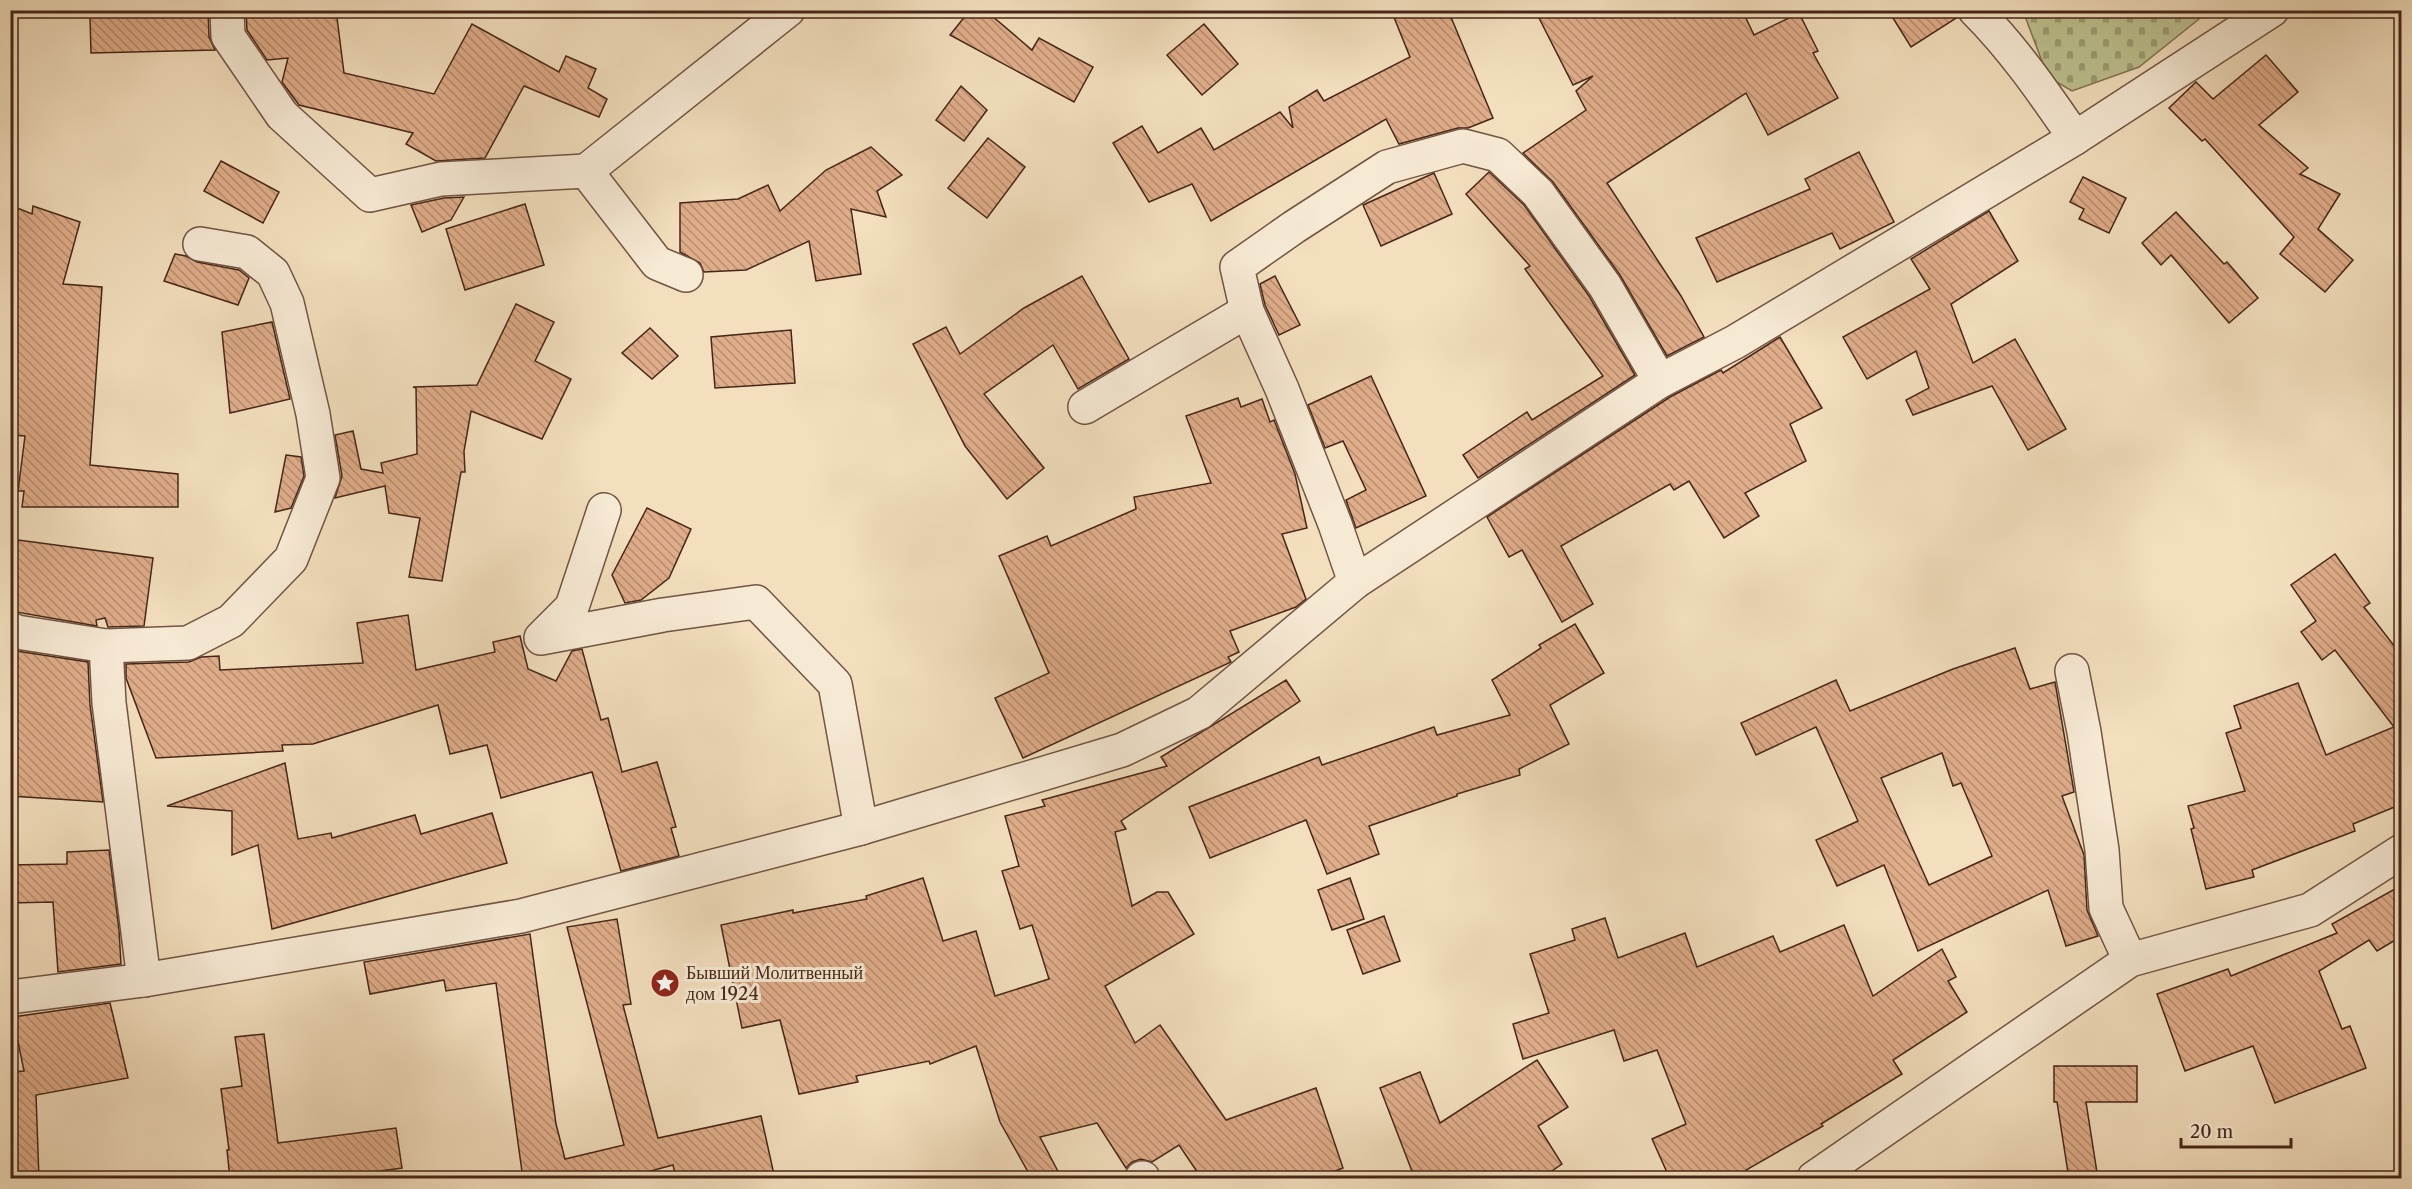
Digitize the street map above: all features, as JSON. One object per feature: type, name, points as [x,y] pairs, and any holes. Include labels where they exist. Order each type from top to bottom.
[{"type":"street","points":[[227,10],[228,36],[282,115],[370,195],[441,179],[586,171],[788,10]]},
{"type":"street","points":[[1975,10],[2000,34],[2075,138]]},
{"type":"street","points":[[10,997],[144,980],[521,916],[861,828],[1122,750],[1199,713],[1355,582],[1660,381],[1735,342],[2075,138],[2272,10]]},
{"type":"street","points":[[1355,582],[1335,524],[1282,389],[1247,311],[1237,267],[1294,227],[1387,167],[1463,146],[1498,155],[1538,193],[1605,286],[1660,381]]},
{"type":"street","points":[[586,171],[657,263],[686,275]]},
{"type":"street","points":[[10,629],[106,646],[188,643],[231,621],[291,559],[323,478],[313,414],[290,314],[273,273],[247,252],[200,244]]},
{"type":"street","points":[[1085,407],[1247,311]]},
{"type":"street","points":[[604,510],[572,607],[541,638],[663,615],[756,602],[835,684],[861,828]]},
{"type":"street","points":[[106,646],[109,703],[144,980]]},
{"type":"street","points":[[2072,671],[2102,850],[2106,908],[2130,960]]},
{"type":"street","points":[[1814,1179],[2130,960],[2310,910],[2402,851]]},
{"type":"green space","points":[[2023,11],[2209,11],[2139,67],[2072,91],[2048,77]]},
{"type":"building","points":[[132,10],[208,10],[209,37],[215,50],[91,53],[90,17],[132,16]]},
{"type":"building","points":[[246,10],[336,10],[344,73],[434,94],[472,24],[559,72],[566,56],[596,69],[588,88],[607,99],[599,117],[524,86],[485,158],[436,161],[406,144],[413,133],[299,105],[282,82],[288,58],[267,60],[247,30]]},
{"type":"building","points":[[970,10],[985,10],[1032,50],[1039,38],[1093,67],[1074,102],[950,35]]},
{"type":"building","points":[[1391,10],[1448,10],[1493,118],[1468,128],[1458,128],[1399,144],[1386,119],[1211,221],[1192,184],[1149,202],[1113,143],[1142,126],[1158,153],[1201,128],[1214,150],[1280,112],[1293,128],[1289,107],[1317,90],[1324,101],[1410,57]]},
{"type":"building","points":[[1535,10],[1742,10],[1754,35],[1799,13],[1818,51],[1813,53],[1838,98],[1768,135],[1746,93],[1607,183],[1681,296],[1704,337],[1667,356],[1620,275],[1553,182],[1523,153],[1586,110],[1576,91],[1593,76],[1573,85]]},
{"type":"building","points":[[1888,10],[1957,10],[1958,17],[1911,47]]},
{"type":"building","points":[[1204,24],[1238,64],[1202,95],[1167,55]]},
{"type":"building","points":[[2266,55],[2298,92],[2259,125],[2308,168],[2300,174],[2340,194],[2318,229],[2353,260],[2325,292],[2280,254],[2294,237],[2205,139],[2202,141],[2169,108],[2196,82],[2213,99]]},
{"type":"building","points":[[961,86],[987,110],[964,141],[936,120]]},
{"type":"building","points":[[988,138],[1025,167],[987,218],[948,188]]},
{"type":"building","points":[[871,147],[902,175],[877,191],[886,217],[851,209],[861,274],[816,281],[809,241],[746,270],[704,272],[700,263],[680,252],[680,203],[738,199],[768,185],[780,211],[826,170]]},
{"type":"building","points":[[1859,152],[1894,222],[1840,249],[1832,233],[1717,282],[1696,238],[1810,189],[1805,179]]},
{"type":"building","points":[[221,161],[279,192],[263,223],[204,191]]},
{"type":"building","points":[[1489,172],[1524,205],[1589,296],[1635,375],[1478,478],[1463,455],[1527,412],[1532,420],[1603,376],[1525,269],[1530,266],[1466,194]]},
{"type":"building","points":[[1434,173],[1452,214],[1381,246],[1363,205]]},
{"type":"building","points":[[2083,177],[2126,198],[2109,233],[2079,219],[2084,209],[2070,202]]},
{"type":"building","points":[[464,197],[451,220],[422,232],[411,205],[444,198]]},
{"type":"building","points":[[525,204],[544,265],[465,290],[446,229]]},
{"type":"building","points":[[10,205],[32,214],[33,206],[80,222],[63,284],[102,287],[90,465],[178,474],[178,507],[22,507],[24,491],[18,491],[25,436],[11,435],[16,370],[10,370]]},
{"type":"building","points":[[1989,211],[2018,261],[1951,304],[1973,363],[2015,339],[2066,429],[2028,450],[1992,386],[1913,415],[1906,400],[1929,388],[1916,351],[1867,379],[1843,337],[1930,289],[1911,259]]},
{"type":"building","points":[[2176,212],[2224,264],[2227,262],[2258,298],[2229,323],[2171,255],[2161,265],[2142,243]]},
{"type":"building","points":[[175,254],[186,256],[197,262],[239,270],[249,278],[238,305],[164,281]]},
{"type":"building","points":[[1082,276],[1129,359],[1078,389],[1053,345],[984,394],[1044,468],[1007,499],[965,446],[913,344],[946,327],[960,354],[1024,308]]},
{"type":"building","points":[[1275,276],[1300,325],[1279,335],[1265,305],[1260,284]]},
{"type":"building","points":[[516,304],[554,322],[535,361],[571,379],[542,439],[471,411],[464,451],[465,472],[461,472],[442,581],[409,577],[420,518],[389,513],[385,486],[335,498],[342,476],[335,435],[353,431],[361,469],[383,473],[381,463],[417,454],[416,388],[413,387],[477,385]]},
{"type":"building","points":[[272,322],[290,399],[230,413],[222,332]]},
{"type":"building","points":[[650,328],[678,356],[652,379],[622,353]]},
{"type":"building","points":[[791,330],[795,383],[715,388],[711,337]]},
{"type":"building","points":[[1780,337],[1822,408],[1790,424],[1806,461],[1745,493],[1759,516],[1724,538],[1689,481],[1674,490],[1670,484],[1561,546],[1593,604],[1562,622],[1522,550],[1509,557],[1487,517],[1670,397],[1721,370],[1723,373]]},
{"type":"building","points":[[1371,376],[1426,496],[1356,528],[1346,500],[1366,490],[1343,441],[1325,448],[1308,405]]},
{"type":"building","points":[[1238,398],[1241,407],[1262,399],[1270,422],[1274,420],[1295,474],[1307,528],[1282,534],[1306,599],[1296,607],[1230,631],[1239,652],[1228,657],[1231,662],[1023,758],[995,698],[1049,673],[999,556],[1047,536],[1051,546],[1136,509],[1134,497],[1211,483],[1186,416]]},
{"type":"building","points":[[286,455],[301,457],[304,476],[291,508],[275,512]]},
{"type":"building","points":[[647,508],[691,529],[669,578],[641,600],[625,603],[612,575]]},
{"type":"building","points":[[18,540],[153,558],[144,626],[108,627],[105,618],[96,620],[97,626],[10,611]]},
{"type":"building","points":[[2335,554],[2370,603],[2364,607],[2402,656],[2402,804],[2353,824],[2355,831],[2252,870],[2254,877],[2206,889],[2191,829],[2194,828],[2188,806],[2245,791],[2226,733],[2241,728],[2234,706],[2298,683],[2326,755],[2394,727],[2335,650],[2322,660],[2301,632],[2316,621],[2291,585]]},
{"type":"building","points":[[408,615],[416,670],[495,652],[493,642],[520,636],[528,669],[556,681],[572,651],[582,649],[601,720],[608,718],[622,772],[657,762],[676,827],[671,828],[679,856],[621,871],[592,772],[501,798],[487,745],[450,754],[438,705],[313,744],[282,745],[283,751],[156,758],[126,678],[126,664],[189,662],[201,657],[219,656],[220,670],[363,663],[357,623]]},
{"type":"building","points":[[1575,624],[1604,673],[1550,705],[1569,744],[1519,769],[1520,775],[1457,794],[1457,796],[1369,826],[1379,854],[1327,874],[1306,820],[1210,858],[1189,807],[1319,757],[1322,765],[1434,727],[1437,735],[1510,715],[1492,680],[1541,648],[1539,645]]},
{"type":"building","points":[[2015,648],[2030,689],[2055,682],[2074,792],[2062,796],[2084,855],[2087,910],[2098,936],[2066,946],[2048,890],[1918,951],[1884,865],[1837,886],[1816,840],[1858,821],[1816,727],[1756,755],[1741,723],[1836,680],[1850,711],[1953,669]],"holes":[[[1942,753],[1953,786],[1961,783],[1992,856],[1929,885],[1881,778]]]},
{"type":"building","points":[[10,650],[88,662],[90,705],[103,802],[10,796]]},
{"type":"building","points":[[1286,680],[1300,701],[1121,821],[1126,829],[1115,832],[1132,906],[1157,892],[1168,892],[1194,934],[1105,986],[1135,1043],[1160,1025],[1226,1120],[1316,1088],[1343,1168],[1314,1179],[1202,1179],[1179,1145],[1152,1162],[1141,1159],[1132,1162],[1126,1168],[1097,1123],[1040,1137],[1062,1179],[1032,1179],[1000,1122],[976,1046],[930,1064],[929,1061],[856,1076],[858,1082],[799,1094],[780,1020],[742,1028],[721,925],[793,910],[793,913],[867,899],[866,896],[923,878],[943,941],[976,931],[995,996],[1049,979],[1032,925],[1020,929],[1002,871],[1019,866],[1005,816],[1045,806],[1042,800],[1167,766],[1161,757]]},
{"type":"building","points":[[285,763],[298,839],[331,833],[332,838],[415,815],[421,834],[492,813],[507,863],[272,929],[258,845],[232,855],[232,811],[167,806]]},
{"type":"building","points":[[109,850],[121,964],[58,972],[53,902],[10,903],[10,865],[67,864],[67,852]]},
{"type":"building","points":[[1350,878],[1364,919],[1332,930],[1318,890]]},
{"type":"building","points":[[2402,885],[2402,936],[2377,951],[2369,940],[2319,971],[2342,1029],[2350,1026],[2366,1068],[2275,1103],[2253,1046],[2185,1071],[2157,994],[2228,969],[2231,976],[2337,933],[2332,924]]},
{"type":"building","points":[[1384,916],[1400,961],[1363,974],[1347,930]]},
{"type":"building","points":[[1605,918],[1618,958],[1685,933],[1697,967],[1773,936],[1780,952],[1844,925],[1873,996],[1942,949],[1956,977],[1948,981],[1967,1012],[1893,1060],[1902,1074],[1821,1124],[1823,1126],[1746,1170],[1749,1179],[1670,1179],[1652,1139],[1686,1124],[1657,1050],[1624,1061],[1614,1030],[1523,1059],[1513,1024],[1549,1013],[1530,954],[1575,940],[1572,929]]},
{"type":"building","points":[[617,919],[631,1004],[623,1005],[658,1138],[761,1116],[775,1179],[676,1179],[673,1165],[621,1179],[523,1179],[496,983],[446,991],[444,980],[370,994],[364,962],[530,934],[556,1124],[565,1159],[624,1145],[567,927]]},
{"type":"building","points":[[110,1003],[128,1078],[36,1095],[39,1179],[10,1179],[10,1072],[24,1071],[13,1017]]},
{"type":"building","points":[[264,1034],[278,1143],[396,1128],[402,1168],[322,1179],[230,1179],[227,1150],[229,1150],[221,1089],[242,1086],[235,1037]]},
{"type":"building","points":[[1537,1060],[1568,1107],[1538,1126],[1562,1164],[1540,1179],[1415,1179],[1380,1088],[1420,1072],[1440,1123]]},
{"type":"building","points":[[2054,1066],[2137,1066],[2137,1102],[2086,1102],[2098,1179],[2069,1179],[2057,1102],[2054,1102]]},
{"type":"place","name":"Бывший Молитвенный дом 1924","points":[[665,983]]}]
